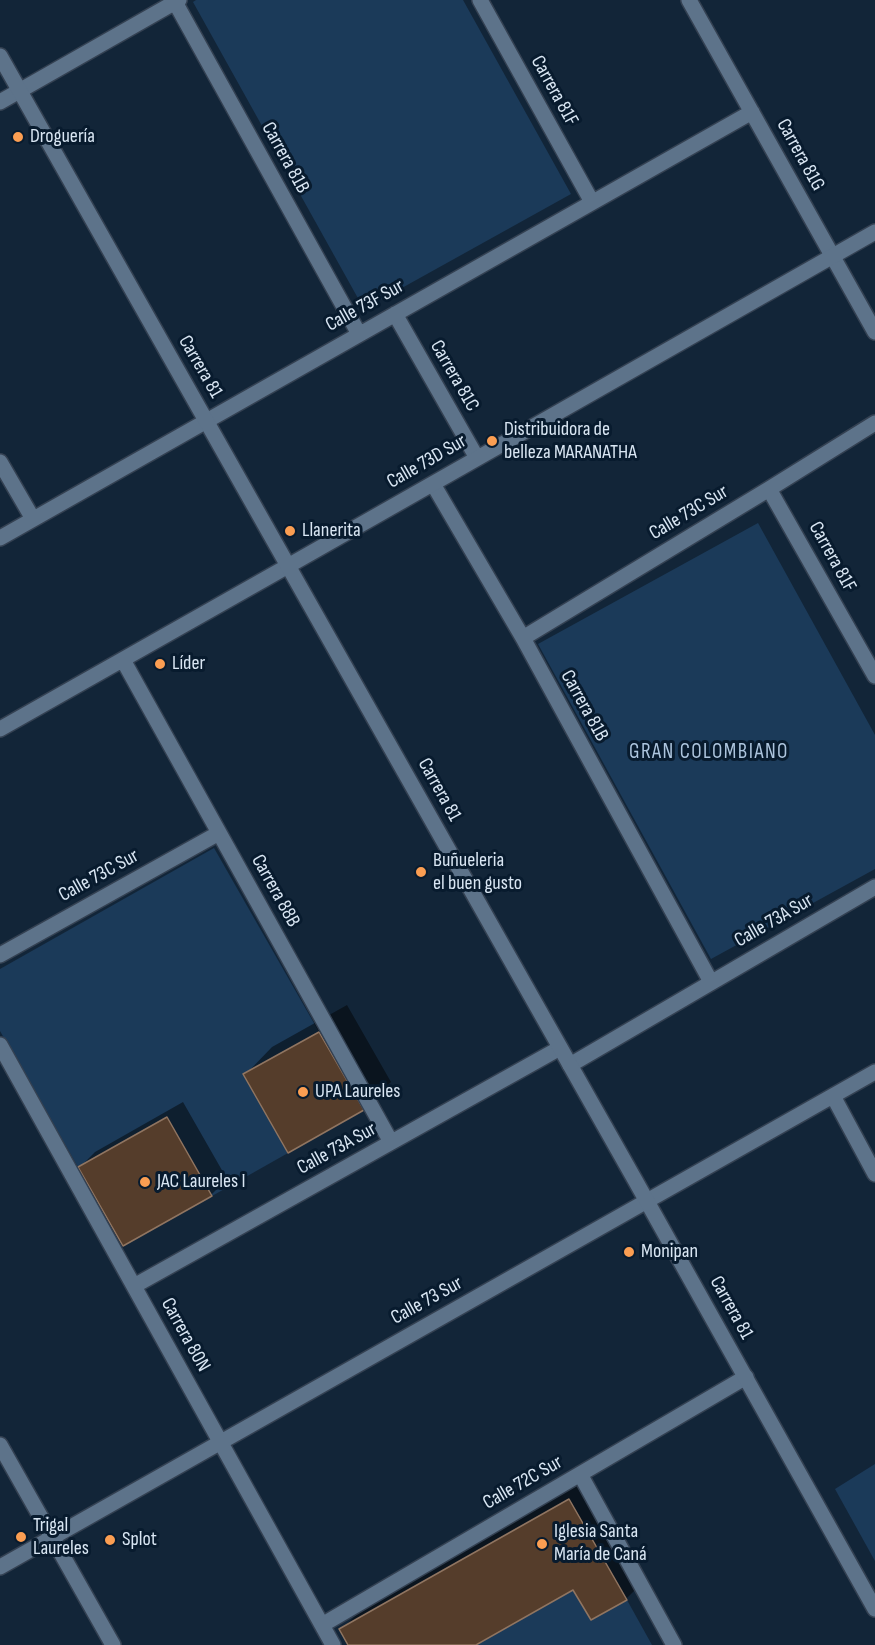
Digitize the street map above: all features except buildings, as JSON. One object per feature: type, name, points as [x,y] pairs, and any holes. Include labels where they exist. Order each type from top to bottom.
[{"type":"street","name":"Carrera 81F","points":[[480,0],[592,202]]},
{"type":"street","name":"Carrera 81G","points":[[689,0],[875,332]]},
{"type":"street","points":[[0,102],[177,1]]},
{"type":"street","name":"Carrera 81B","points":[[177,1],[359,334]]},
{"type":"street","name":"Carrera 81","points":[[0,56],[873,1598]]},
{"type":"street","name":"Calle 73F Sur","points":[[0,538],[752,112]]},
{"type":"street","name":"Calle 73D Sur","points":[[0,729],[875,232]]},
{"type":"street","name":"Carrera 81C","points":[[395,314],[477,458]]},
{"type":"street","name":"Calle 73C Sur","points":[[523,638],[875,423]]},
{"type":"street","points":[[0,462],[33,519]]},
{"type":"street","name":"Carrera 81B","points":[[433,484],[523,638],[711,982]]},
{"type":"street","name":"Carrera 81F","points":[[769,489],[875,676]]},
{"type":"street","name":"Carrera 88B","points":[[123,660],[391,1142]]},
{"type":"street","name":"Calle 73C Sur","points":[[0,956],[219,833]]},
{"type":"street","name":"Calle 73A Sur","points":[[570,1065],[875,887]]},
{"type":"street","name":"Carrera 80N","points":[[0,1045],[333,1645]]},
{"type":"street","name":"Calle 73A Sur","points":[[134,1286],[560,1048]]},
{"type":"street","name":"Calle 73 Sur","points":[[0,1567],[875,1072]]},
{"type":"street","points":[[833,1095],[875,1174]]},
{"type":"street","name":"Calle 72C Sur","points":[[322,1625],[746,1377]]},
{"type":"street","points":[[0,1445],[113,1645]]},
{"type":"street","points":[[580,1474],[674,1645]]},
{"type":"shaded area","points":[[196,0],[463,0],[571,194],[364,309],[193,2]]},
{"type":"shaded area","points":[[758,523],[875,735],[875,869],[711,959],[538,644]]},
{"type":"shaded area","points":[[214,848],[319,1032],[243,1074],[288,1153],[212,1196],[167,1117],[78,1167],[0,1031],[0,969]]},
{"type":"shaded area","points":[[875,1464],[875,1561],[835,1489]]},
{"type":"shaded area","points":[[573,1590],[591,1620],[627,1600],[652,1645],[476,1645]]},
{"type":"place","name":"Droguería","points":[[18,137]]},
{"type":"place","name":"Distribuidora de belleza MARANATHA","points":[[492,441]]},
{"type":"place","name":"Llanerita","points":[[290,531]]},
{"type":"place","name":"Líder","points":[[160,664]]},
{"type":"place","name":"Buñueleria el buen gusto","points":[[421,872]]},
{"type":"place","name":"UPA Laureles","points":[[303,1092]]},
{"type":"place","name":"JAC Laureles I","points":[[145,1182]]},
{"type":"place","name":"Monipan","points":[[629,1252]]},
{"type":"place","name":"Trigal Laureles","points":[[21,1537]]},
{"type":"place","name":"Splot","points":[[110,1540]]},
{"type":"place","name":"Iglesia Santa María de Caná","points":[[542,1544]]},
{"type":"district","name":"GRAN COLOMBIANO","points":[[709,753]]}]
